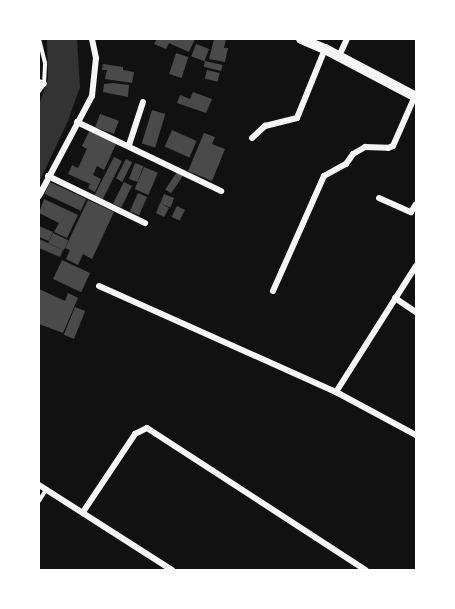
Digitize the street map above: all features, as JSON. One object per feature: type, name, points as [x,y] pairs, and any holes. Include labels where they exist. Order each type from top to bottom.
[{"type":"main road","points":[[301,39],[339,56],[415,97]]},
{"type":"street","points":[[39,196],[92,96],[96,58],[92,39]]},
{"type":"street","points":[[339,56],[347,39]]},
{"type":"street","points":[[252,138],[265,126],[297,118],[325,49]]},
{"type":"street","points":[[273,291],[324,176],[346,164],[353,154],[364,147],[388,148],[393,146],[415,97]]},
{"type":"street","points":[[129,145],[143,102]]},
{"type":"street","points":[[77,122],[221,191]]},
{"type":"street","points":[[48,176],[145,223]]},
{"type":"street","points":[[379,198],[411,212],[416,204]]},
{"type":"street","points":[[336,392],[416,266]]},
{"type":"street","points":[[99,285],[336,392],[416,435]]},
{"type":"street","points":[[395,298],[416,312]]},
{"type":"street","points":[[83,512],[135,434],[147,428],[366,570]]},
{"type":"street","points":[[39,485],[172,570]]},
{"type":"lane","points":[[39,39],[45,63],[39,92]]},
{"type":"lane","points":[[39,501],[46,490]]},
{"type":"shaded area","points":[[47,39],[77,39],[80,87],[68,121],[39,182],[39,105],[48,79]]},
{"type":"building","points":[[157,39],[195,39],[189,52],[169,43],[166,49],[154,44]]},
{"type":"building","points":[[214,39],[226,39],[224,48],[228,48],[225,62],[209,59]]},
{"type":"building","points":[[196,44],[209,49],[204,61],[191,56]]},
{"type":"building","points":[[176,53],[188,57],[182,78],[169,74]]},
{"type":"building","points":[[205,61],[223,65],[221,71],[204,67]]},
{"type":"building","points":[[103,64],[123,67],[123,70],[134,72],[132,83],[105,79],[107,70],[102,70]]},
{"type":"building","points":[[207,70],[220,73],[218,82],[205,79]]},
{"type":"building","points":[[104,84],[129,85],[128,97],[103,92]]},
{"type":"building","points":[[193,92],[212,99],[206,113],[177,103],[180,95],[190,99]]},
{"type":"building","points":[[152,110],[165,114],[155,148],[142,143]]},
{"type":"building","points":[[100,114],[119,121],[114,134],[95,127]]},
{"type":"building","points":[[90,130],[117,142],[104,170],[97,166],[93,175],[101,179],[95,192],[88,188],[90,184],[68,174],[72,165],[78,168],[87,149],[82,146]]},
{"type":"building","points":[[172,130],[197,141],[189,157],[165,146]]},
{"type":"building","points":[[204,133],[215,137],[212,144],[225,149],[212,181],[188,171]]},
{"type":"building","points":[[114,157],[122,161],[102,199],[94,195]]},
{"type":"building","points":[[126,159],[132,162],[122,182],[116,179]]},
{"type":"building","points":[[135,163],[143,166],[137,182],[129,179]]},
{"type":"building","points":[[144,167],[158,173],[148,195],[135,189]]},
{"type":"building","points":[[177,172],[183,176],[171,193],[165,189]]},
{"type":"building","points":[[50,182],[86,199],[81,211],[45,194]]},
{"type":"building","points":[[124,182],[132,186],[121,207],[113,203]]},
{"type":"building","points":[[138,193],[147,197],[139,215],[130,211]]},
{"type":"building","points":[[164,194],[174,198],[170,207],[160,203]]},
{"type":"building","points":[[44,199],[78,215],[67,238],[54,232],[59,223],[39,213]]},
{"type":"building","points":[[88,200],[114,212],[92,259],[83,254],[78,265],[66,259],[70,250],[65,248]]},
{"type":"building","points":[[160,203],[169,208],[164,217],[156,213]]},
{"type":"building","points":[[177,206],[185,210],[180,221],[172,217]]},
{"type":"building","points":[[39,226],[53,232],[49,241],[39,237]]},
{"type":"building","points":[[53,233],[68,240],[64,250],[48,243]]},
{"type":"building","points":[[39,239],[63,250],[60,257],[39,248]]},
{"type":"building","points":[[62,260],[90,273],[81,292],[53,279]]},
{"type":"building","points":[[39,289],[65,301],[68,293],[78,298],[63,333],[39,324]]},
{"type":"building","points":[[75,307],[85,311],[74,339],[64,335]]}]
